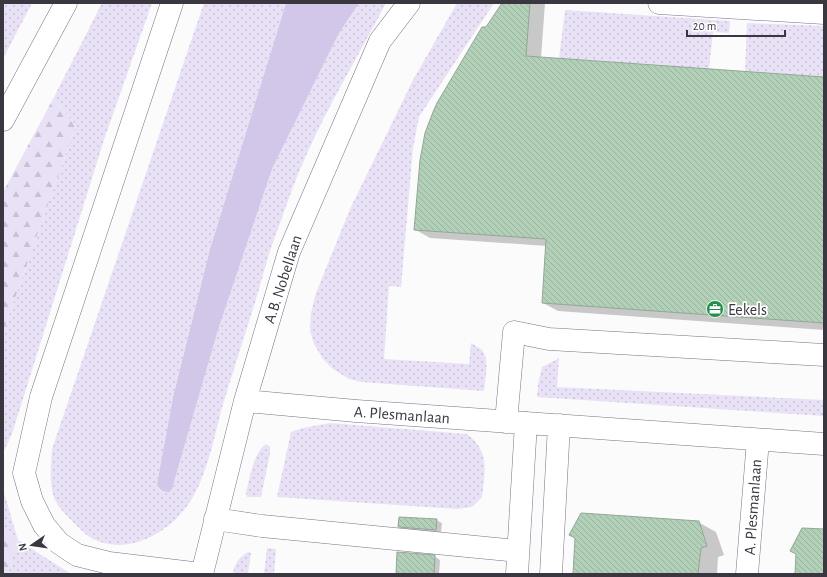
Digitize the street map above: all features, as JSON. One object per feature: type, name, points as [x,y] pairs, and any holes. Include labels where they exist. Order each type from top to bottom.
[{"type":"main road","points":[[3,120],[66,3]]},
{"type":"main road","points":[[172,3],[41,397],[24,473],[32,501],[44,525],[59,543],[77,555],[109,564],[201,574]]},
{"type":"main road","name":"A.B. Nobellaan","points":[[201,574],[245,401],[289,252],[380,41],[409,3]]},
{"type":"main road","points":[[659,3],[824,13]]},
{"type":"main road","points":[[517,574],[518,551],[514,332],[549,339],[824,355]]},
{"type":"main road","name":"A. Plesmanlaan","points":[[245,401],[356,411],[824,444]]},
{"type":"main road","points":[[551,574],[560,425]]},
{"type":"main road","name":"A. Plesmanlaan","points":[[747,574],[758,440]]},
{"type":"main road","points":[[215,519],[262,526],[518,551]]},
{"type":"green space","points":[[3,3],[32,3],[3,59]]},
{"type":"green space","points":[[102,3],[152,3],[104,140],[12,434],[3,453],[3,332],[76,125],[53,99]]},
{"type":"green space","points":[[204,3],[286,3],[210,249],[173,397],[157,484],[159,489],[162,491],[172,489],[218,330],[272,169],[338,35],[359,3],[386,3],[314,138],[296,181],[270,251],[223,404],[204,474],[192,499],[184,510],[166,528],[155,535],[131,544],[118,545],[106,543],[93,539],[78,527],[60,508],[54,498],[51,480],[52,449]]},
{"type":"green space","points":[[457,3],[494,3],[419,117],[413,148],[401,287],[389,286],[384,359],[469,364],[471,343],[482,350],[486,359],[484,391],[361,382],[349,379],[333,369],[323,359],[314,344],[310,331],[311,313],[316,293],[350,209],[413,80]]},
{"type":"green space","points":[[565,10],[730,21],[729,33],[713,32],[709,69],[559,58]]},
{"type":"green space","points":[[747,23],[824,26],[824,77],[745,71]]},
{"type":"green space","points":[[53,99],[76,125],[3,332],[3,192]]},
{"type":"green space","points":[[559,358],[557,387],[824,400],[824,416],[537,397],[542,367]]},
{"type":"green space","points":[[330,423],[467,434],[479,447],[483,455],[485,470],[482,497],[472,507],[457,509],[277,497],[291,432]]},
{"type":"green space","points":[[266,444],[270,447],[270,454],[261,497],[247,497],[246,493],[250,474],[255,460],[258,453]]},
{"type":"green space","points":[[3,489],[18,540],[3,529]]},
{"type":"green space","points":[[3,529],[18,540],[8,574],[3,574]]},
{"type":"green space","points":[[18,540],[71,574],[8,574]]},
{"type":"green space","points":[[267,548],[276,549],[274,574],[264,574]]},
{"type":"green space","points":[[248,552],[251,553],[248,574],[233,574],[234,567],[238,561]]},
{"type":"shaded area","points":[[286,3],[359,3],[338,35],[272,169],[218,330],[172,489],[169,492],[160,489],[157,484],[173,397],[210,249]]},
{"type":"building","points":[[502,3],[530,3],[526,56],[824,77],[824,323],[542,303],[546,239],[414,230],[420,160],[425,133],[433,112],[482,27],[486,27]]},
{"type":"building","points":[[581,513],[699,521],[707,546],[701,548],[698,574],[573,574],[575,538],[569,535]]},
{"type":"building","points":[[399,517],[437,519],[436,530],[398,527]]},
{"type":"building","points":[[802,528],[824,529],[824,574],[795,574],[796,554],[790,551]]},
{"type":"building","points":[[397,552],[435,555],[434,574],[396,574]]},
{"type":"place","name":"Eekels","points":[[715,309]]}]
